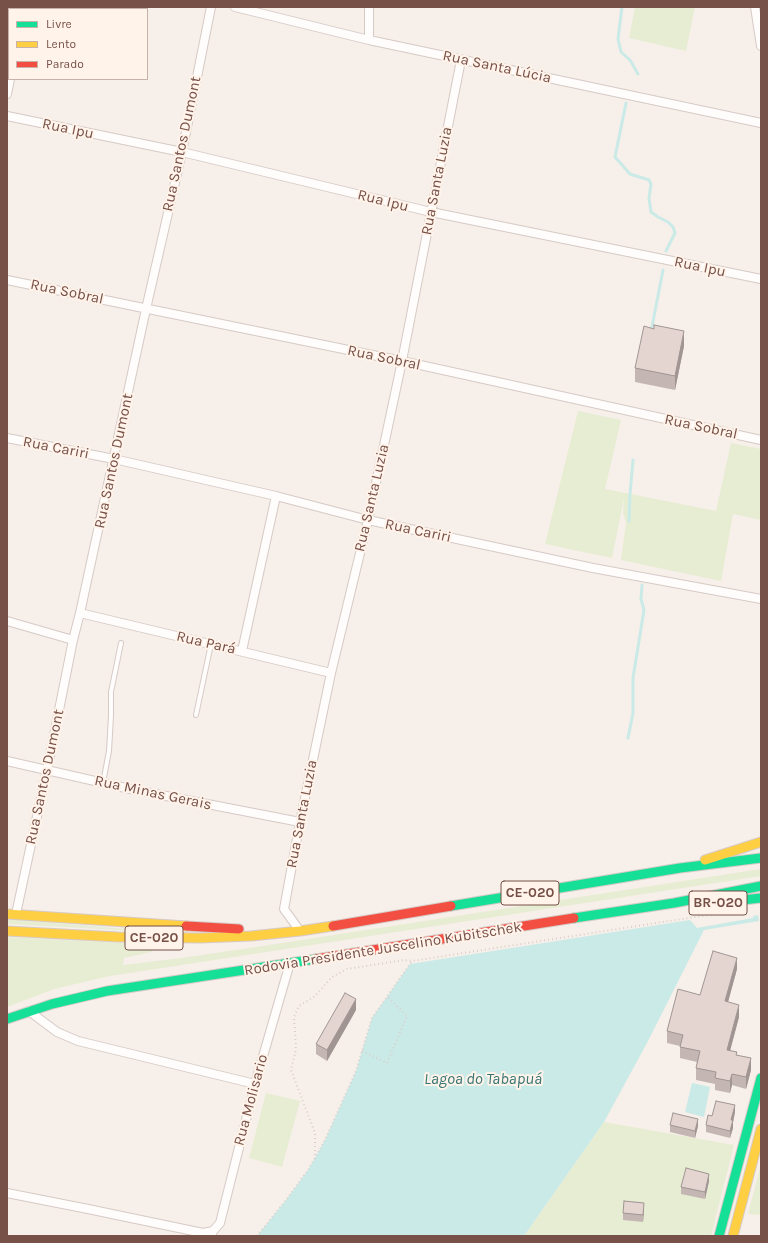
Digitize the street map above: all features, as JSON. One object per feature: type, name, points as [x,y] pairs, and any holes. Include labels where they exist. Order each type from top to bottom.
[{"type":"main road","points":[[680,868],[761,842]]},
{"type":"main road","name":"Rodovia Presidente Juscelino Kubitschek","points":[[7,931],[118,937],[200,938],[251,936],[300,931],[680,868],[761,858]]},
{"type":"main road","name":"Rodovia Presidente Juscelino Kubitschek","points":[[7,1019],[82,996],[107,991],[674,904],[761,886]]},
{"type":"main road","name":"BR-020","points":[[674,904],[701,905],[761,898]]},
{"type":"main road","points":[[12,914],[123,922],[300,931]]},
{"type":"main road","points":[[719,1236],[761,1081]]},
{"type":"main road","points":[[733,1236],[761,1129]]},
{"type":"street","name":"Rua Santos Dumont","points":[[12,914],[47,770],[73,640],[182,152],[210,7]]},
{"type":"street","name":"Rua Santa Lúcia","points":[[235,7],[369,40],[761,123]]},
{"type":"street","points":[[369,7],[369,40]]},
{"type":"street","points":[[755,7],[761,46]]},
{"type":"street","name":"Rua Santa Luzia","points":[[300,931],[284,909],[300,822],[332,672],[368,520],[402,362],[461,60]]},
{"type":"street","points":[[7,94],[10,80]]},
{"type":"street","name":"Rua Ipu","points":[[7,116],[182,152],[431,212],[761,279]]},
{"type":"street","name":"Rua Sobral","points":[[7,280],[402,362],[761,440]]},
{"type":"street","name":"Rua Cariri","points":[[7,438],[114,459],[276,496],[368,520],[593,568],[761,599]]},
{"type":"street","points":[[242,651],[276,496]]},
{"type":"street","name":"Rua Pará","points":[[80,613],[332,672]]},
{"type":"street","points":[[7,621],[73,640]]},
{"type":"street","name":"Rua Minas Gerais","points":[[7,761],[300,822]]},
{"type":"street","name":"Rua Molisario","points":[[212,1233],[220,1223],[255,1084],[290,963]]},
{"type":"street","points":[[29,1011],[57,1032],[78,1041],[255,1084]]},
{"type":"street","points":[[7,1192],[202,1233],[212,1233]]},
{"type":"lane","points":[[103,782],[109,751],[111,686],[120,643]]},
{"type":"lane","points":[[196,715],[212,644]]},
{"type":"path","points":[[315,1159],[315,1133],[291,1070],[296,1049],[294,1017],[299,1006],[314,996],[332,977],[347,968],[404,960],[412,961],[734,911]]},
{"type":"path","points":[[257,1236],[286,1200],[315,1159],[343,1103],[356,1071],[372,1018],[412,961]]},
{"type":"path","points":[[362,1051],[388,1063],[407,1016],[387,996]]},
{"type":"green space","points":[[635,7],[695,7],[686,51],[629,38]]},
{"type":"green space","points":[[578,411],[621,420],[605,489],[716,511],[731,443],[761,449],[761,520],[733,514],[721,581],[621,560],[626,523],[623,513],[624,498],[612,558],[545,544]]},
{"type":"green space","points":[[761,869],[761,876],[110,976],[54,989],[7,1007],[7,937],[162,945],[151,952],[124,958],[123,965],[269,945]]},
{"type":"green space","points":[[7,919],[174,933],[7,924]]},
{"type":"green space","points":[[266,1093],[300,1101],[282,1167],[249,1158]]},
{"type":"green space","points":[[604,1122],[734,1145],[711,1236],[524,1236]]},
{"type":"green space","points":[[761,1164],[761,1215],[748,1214]]},
{"type":"water","name":"Lagoa do Tabapuá","points":[[758,915],[759,921],[704,930],[647,1043],[604,1122],[524,1236],[257,1236],[308,1170],[325,1140],[356,1071],[372,1018],[410,964],[690,920],[697,928],[753,918],[753,916]]},
{"type":"water","points":[[692,1083],[710,1087],[704,1117],[685,1112]]},
{"type":"building","points":[[654,325],[684,331],[675,376],[635,368],[644,326],[654,329]]},
{"type":"building","points":[[713,951],[737,958],[725,1001],[739,1005],[727,1050],[737,1052],[736,1055],[751,1058],[746,1077],[732,1074],[730,1081],[715,1078],[716,1072],[696,1068],[700,1051],[680,1047],[683,1035],[667,1031],[678,989],[700,995]]},
{"type":"building","points":[[345,993],[356,999],[327,1050],[316,1044]]},
{"type":"building","points":[[716,1101],[735,1105],[730,1131],[706,1125],[708,1115],[712,1116]]},
{"type":"building","points":[[673,1113],[698,1119],[695,1131],[670,1125]]},
{"type":"building","points":[[686,1168],[709,1174],[705,1192],[681,1187]]},
{"type":"building","points":[[624,1201],[644,1203],[643,1215],[623,1213]]},
{"type":"waterway","points":[[622,7],[618,39],[621,52],[630,60],[638,74]]},
{"type":"waterway","points":[[626,103],[615,157],[630,174],[649,180],[651,184],[649,198],[651,212],[668,222],[673,227],[675,233],[666,251]]},
{"type":"waterway","points":[[651,332],[663,270]]},
{"type":"waterway","points":[[629,521],[633,460]]},
{"type":"waterway","points":[[628,738],[633,713],[633,678],[644,610],[641,599],[642,585]]},
{"type":"traffic: fast","points":[[451,906],[680,868],[761,858]]},
{"type":"traffic: fast","points":[[574,918],[674,903],[761,886]]},
{"type":"traffic: fast","points":[[733,901],[761,898]]},
{"type":"traffic: fast","points":[[7,1019],[52,1004],[107,991],[316,959]]},
{"type":"traffic: fast","points":[[719,1236],[761,1078]]},
{"type":"traffic: slow","points":[[705,860],[761,842]]},
{"type":"traffic: slow","points":[[7,914],[186,926]]},
{"type":"traffic: slow","points":[[7,931],[118,937],[200,938],[251,936],[333,926]]},
{"type":"traffic: slow","points":[[733,1236],[761,1129]]},
{"type":"traffic: jam","points":[[333,926],[451,906]]},
{"type":"traffic: jam","points":[[316,959],[574,918]]},
{"type":"traffic: jam","points":[[186,926],[239,929]]}]
